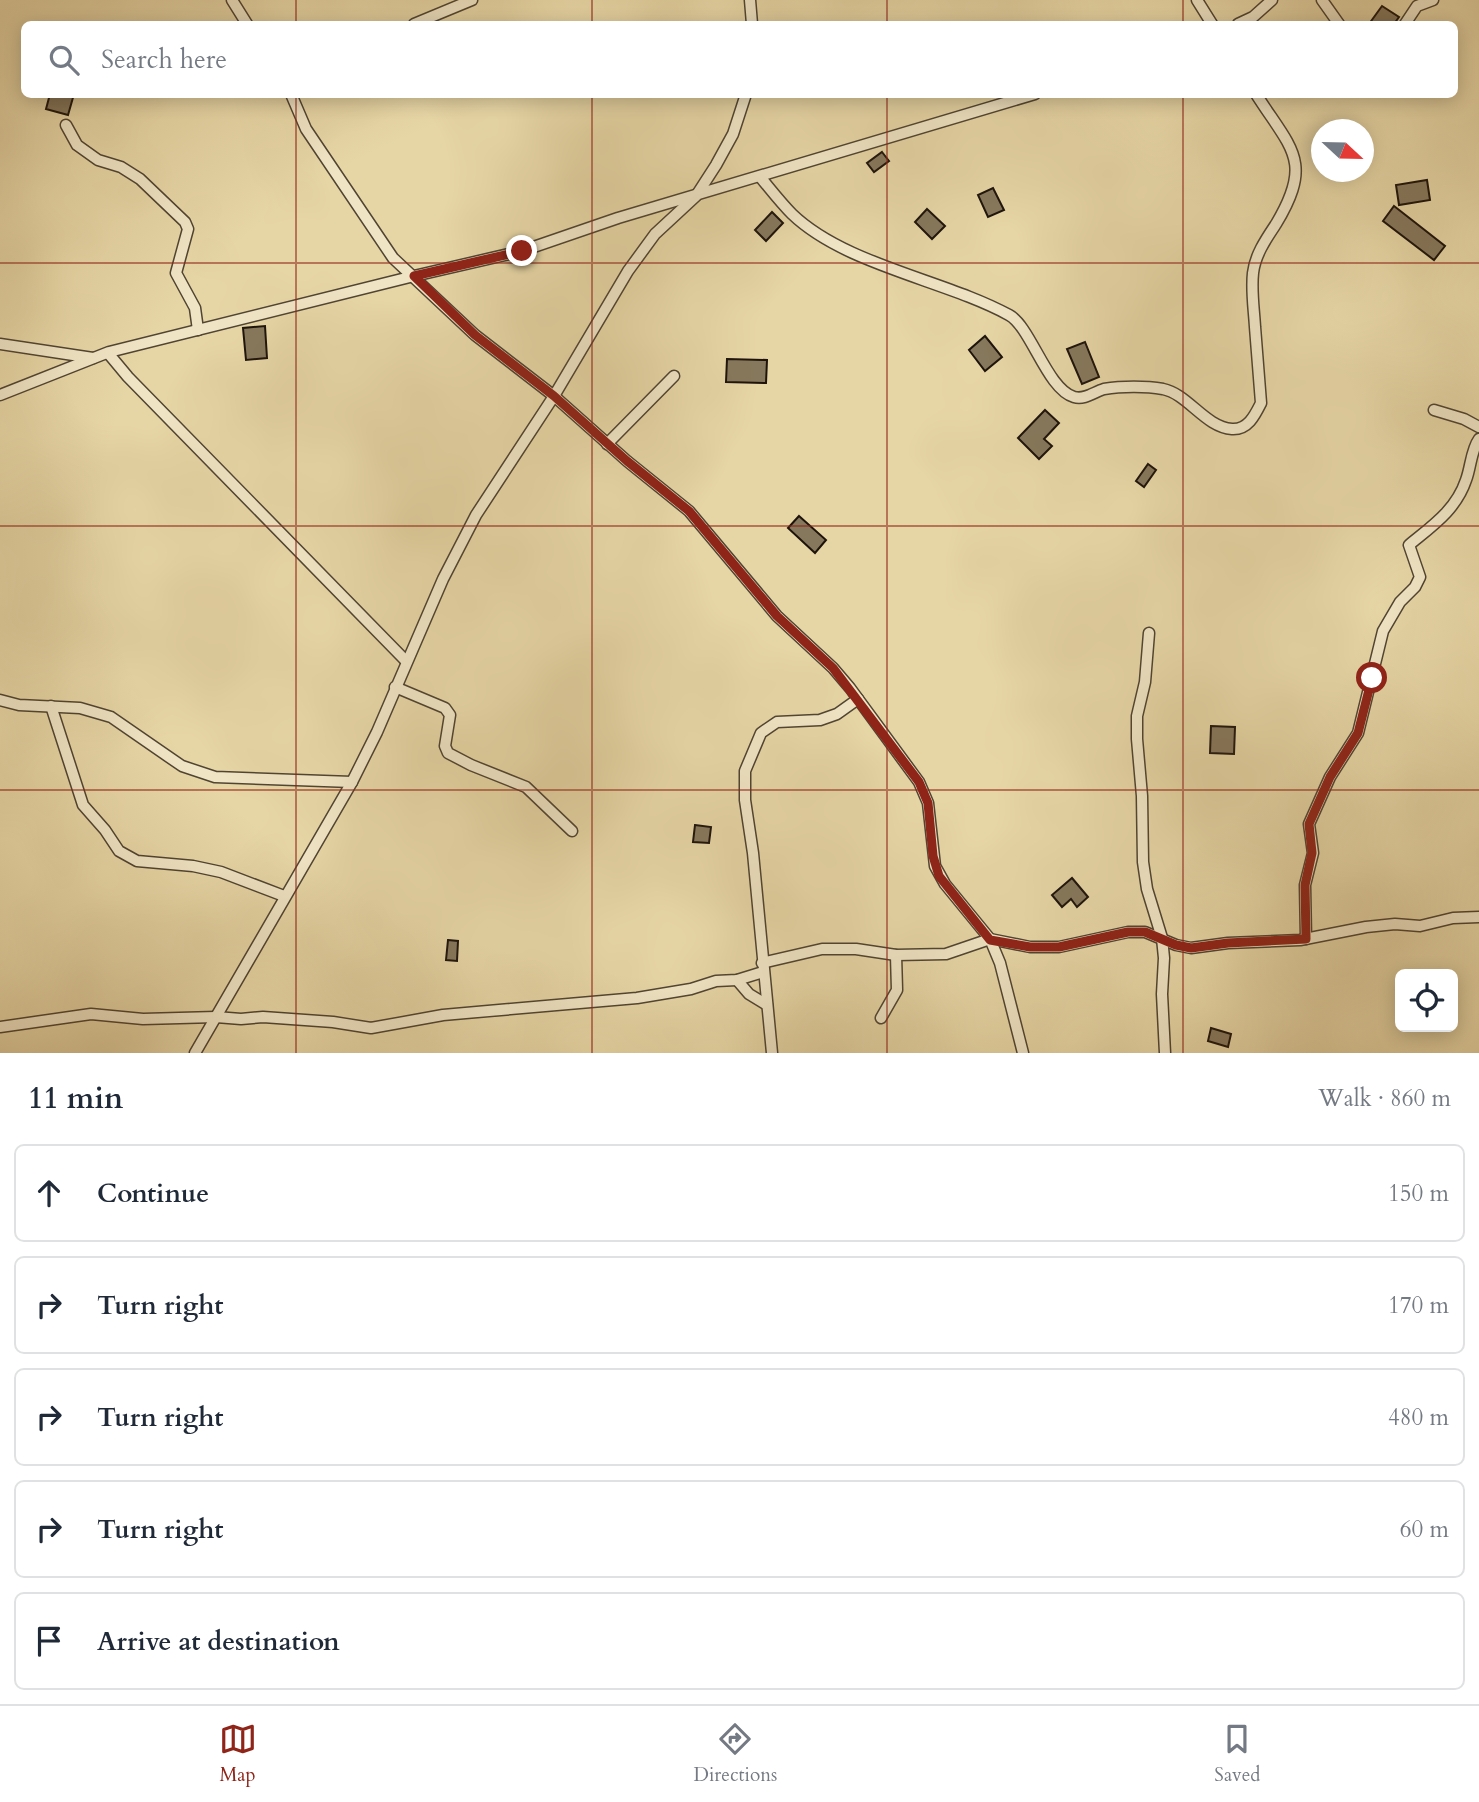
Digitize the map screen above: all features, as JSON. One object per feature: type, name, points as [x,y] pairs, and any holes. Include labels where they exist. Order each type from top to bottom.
[{"type":"street","points":[[232,0],[245,21]]},
{"type":"street","points":[[421,21],[471,0]]},
{"type":"street","points":[[750,0],[752,21]]},
{"type":"street","points":[[1197,0],[1210,21]]},
{"type":"street","points":[[1244,21],[1272,0]]},
{"type":"street","points":[[1322,0],[1337,21]]},
{"type":"street","points":[[1407,21],[1417,6],[1433,0]]},
{"type":"street","points":[[293,98],[306,130],[393,258],[475,335],[554,396],[607,444],[689,511],[777,616],[833,668],[858,699],[919,782],[928,803],[933,856],[939,876],[990,940],[1000,963],[1023,1053]]},
{"type":"street","points":[[195,1053],[352,782],[377,732],[443,579],[476,515],[554,396],[628,271],[654,234],[696,196],[716,165],[733,134],[745,98]]},
{"type":"street","points":[[0,394],[108,353],[522,251],[618,218],[761,178],[1022,98]]},
{"type":"street","points":[[761,178],[793,215],[849,251],[1012,316],[1058,386],[1073,397],[1084,397],[1104,389],[1145,387],[1167,390],[1215,423],[1230,429],[1243,428],[1253,418],[1261,403],[1252,290],[1253,271],[1261,249],[1290,198],[1297,172],[1293,153],[1258,98]]},
{"type":"street","points":[[66,125],[77,145],[98,160],[121,167],[140,179],[185,222],[188,229],[176,274],[195,308],[198,330]]},
{"type":"street","points":[[0,344],[93,358]]},
{"type":"street","points":[[108,353],[128,377],[406,661]]},
{"type":"street","points":[[607,444],[674,376]]},
{"type":"street","points":[[1434,410],[1464,419],[1479,427]]},
{"type":"street","points":[[1306,939],[1305,885],[1312,853],[1309,824],[1330,777],[1358,733],[1383,631],[1420,577],[1409,545],[1435,526],[1454,505],[1471,468],[1474,445],[1479,439]]},
{"type":"street","points":[[1149,633],[1145,682],[1137,716],[1137,739],[1142,796],[1143,862],[1147,889],[1162,938],[1164,958],[1162,1008],[1165,1053]]},
{"type":"street","points":[[395,687],[445,708],[450,715],[446,746],[448,753],[526,787],[572,831]]},
{"type":"street","points":[[772,1053],[753,853],[745,800],[746,771],[751,752],[761,733],[777,722],[820,720],[858,699]]},
{"type":"street","points":[[0,700],[19,705],[80,708],[111,717],[182,766],[215,777],[352,782]]},
{"type":"street","points":[[51,706],[83,804],[106,830],[119,851],[137,861],[193,866],[221,873],[284,896]]},
{"type":"street","points":[[0,1027],[91,1014],[143,1019],[263,1017],[333,1022],[371,1028],[443,1015],[615,1001],[691,989],[716,981],[737,980],[762,967],[822,949],[896,955],[946,954],[990,940],[1030,947],[1059,947],[1128,932],[1145,932],[1191,948],[1306,939],[1366,927],[1395,924],[1420,926],[1453,918],[1479,917]]},
{"type":"street","points":[[881,1018],[897,990],[896,955]]},
{"type":"street","points":[[737,980],[749,994],[767,1005]]},
{"type":"building","points":[[1382,6],[1399,17],[1396,21],[1371,21]]},
{"type":"building","points":[[49,98],[73,98],[68,115],[46,109]]},
{"type":"building","points":[[882,152],[889,161],[874,172],[867,163]]},
{"type":"building","points":[[1427,180],[1430,200],[1399,205],[1396,185]]},
{"type":"building","points":[[993,188],[1004,210],[988,217],[978,195]]},
{"type":"building","points":[[1394,206],[1445,246],[1434,260],[1383,221]]},
{"type":"building","points":[[927,209],[945,226],[932,239],[915,222]]},
{"type":"building","points":[[772,212],[783,223],[766,241],[755,230]]},
{"type":"building","points":[[265,326],[267,358],[246,360],[243,328]]},
{"type":"building","points":[[985,336],[1002,357],[985,371],[969,350]]},
{"type":"building","points":[[1085,342],[1099,377],[1082,384],[1067,349]]},
{"type":"building","points":[[727,359],[767,360],[766,383],[726,382]]},
{"type":"building","points":[[1045,410],[1059,423],[1044,439],[1052,446],[1039,459],[1018,438]]},
{"type":"building","points":[[1148,464],[1156,470],[1144,487],[1136,481]]},
{"type":"building","points":[[799,516],[826,540],[815,553],[788,528]]},
{"type":"building","points":[[1211,726],[1235,727],[1234,754],[1210,753]]},
{"type":"building","points":[[695,825],[711,827],[709,843],[693,842]]},
{"type":"building","points":[[1072,878],[1088,897],[1077,907],[1071,899],[1062,907],[1052,895]]},
{"type":"building","points":[[448,940],[458,941],[457,961],[446,960]]},
{"type":"building","points":[[1211,1028],[1231,1034],[1228,1047],[1208,1041]]},
{"type":"route","points":[[522,251],[414,276],[475,335],[554,396],[627,461],[689,511],[777,616],[833,668],[919,782],[928,803],[933,856],[939,876],[990,940],[1030,947],[1059,947],[1128,932],[1145,932],[1191,948],[1306,939],[1305,885],[1312,853],[1309,824],[1330,777],[1358,733],[1372,678]]}]
